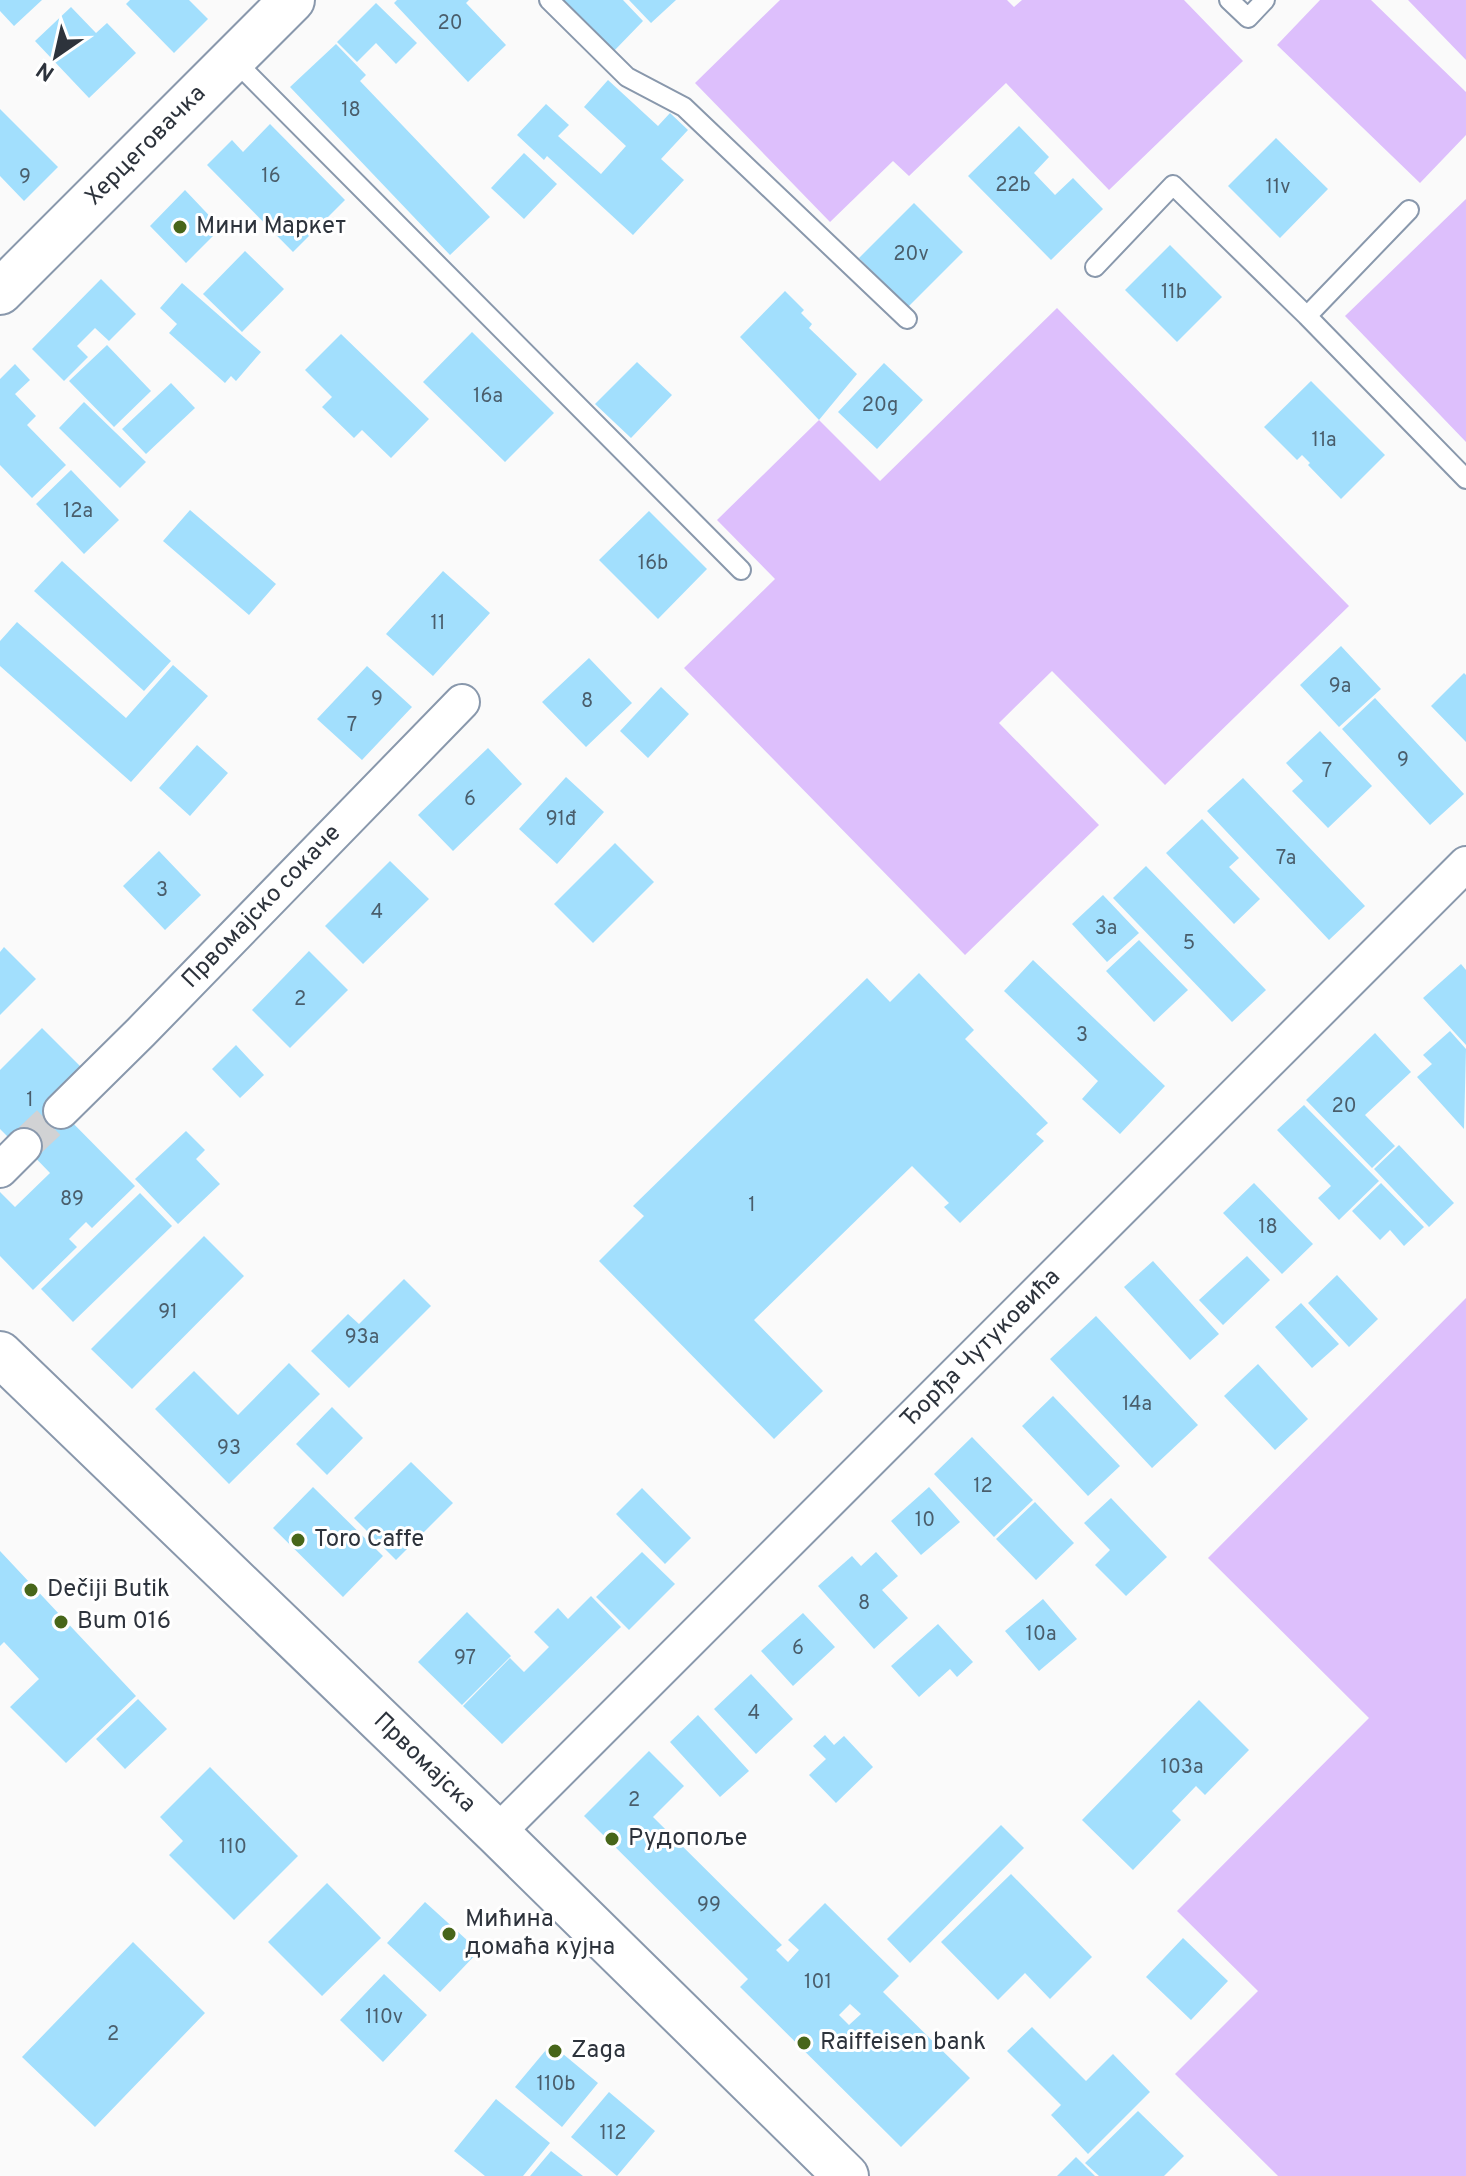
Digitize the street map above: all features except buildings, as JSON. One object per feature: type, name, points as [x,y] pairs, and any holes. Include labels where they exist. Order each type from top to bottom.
[{"type":"main road","name":"Херцеговачка","points":[[0,292],[292,0]]},
{"type":"main road","name":"Првомајска","points":[[0,1354],[497,1833],[846,2176]]},
{"type":"street","name":"Првомајско сокаче","points":[[61,1111],[462,702]]},
{"type":"street","name":"Ђорђа Чутуковића","points":[[497,1833],[1466,864]]},
{"type":"street","points":[[0,1170],[24,1146]]},
{"type":"lane","points":[[549,0],[627,77],[684,107],[907,319]]},
{"type":"lane","points":[[1229,0],[1248,18],[1265,0]]},
{"type":"lane","points":[[233,59],[741,570]]},
{"type":"lane","points":[[1095,267],[1173,185],[1307,316],[1466,479]]},
{"type":"lane","points":[[1307,316],[1409,210]]},
{"type":"shaded area","points":[[780,0],[1007,0],[1014,7],[1022,0],[1184,0],[1243,61],[1109,190],[1006,83],[909,176],[893,161],[830,222],[695,83]]},
{"type":"shaded area","points":[[1320,0],[1371,0],[1466,92],[1466,135],[1420,183],[1277,45]]},
{"type":"shaded area","points":[[1408,0],[1466,0],[1466,60]]},
{"type":"shaded area","points":[[1466,199],[1466,442],[1345,316]]},
{"type":"shaded area","points":[[1057,308],[1349,606],[1165,785],[1052,671],[999,723],[1099,825],[965,955],[684,668],[775,579],[717,520],[819,420],[880,481]]},
{"type":"shaded area","points":[[1466,1298],[1466,2176],[1278,2176],[1175,2074],[1258,1991],[1177,1911],[1369,1718],[1208,1558]]},
{"type":"tunnel","points":[[24,1146],[61,1111]]},
{"type":"place","name":"Мини Маркет","points":[[180,227]]},
{"type":"place","name":"Toro Caffe","points":[[298,1540]]},
{"type":"place","name":"Dečiji Butik","points":[[31,1590]]},
{"type":"place","name":"Bum 016","points":[[61,1622]]},
{"type":"place","name":"Рудопоље","points":[[612,1839]]},
{"type":"place","name":"Мићина домаћа кујна","points":[[449,1934]]},
{"type":"place","name":"Raiffeisen bank","points":[[804,2043]]},
{"type":"place","name":"Zaga","points":[[555,2051]]}]
